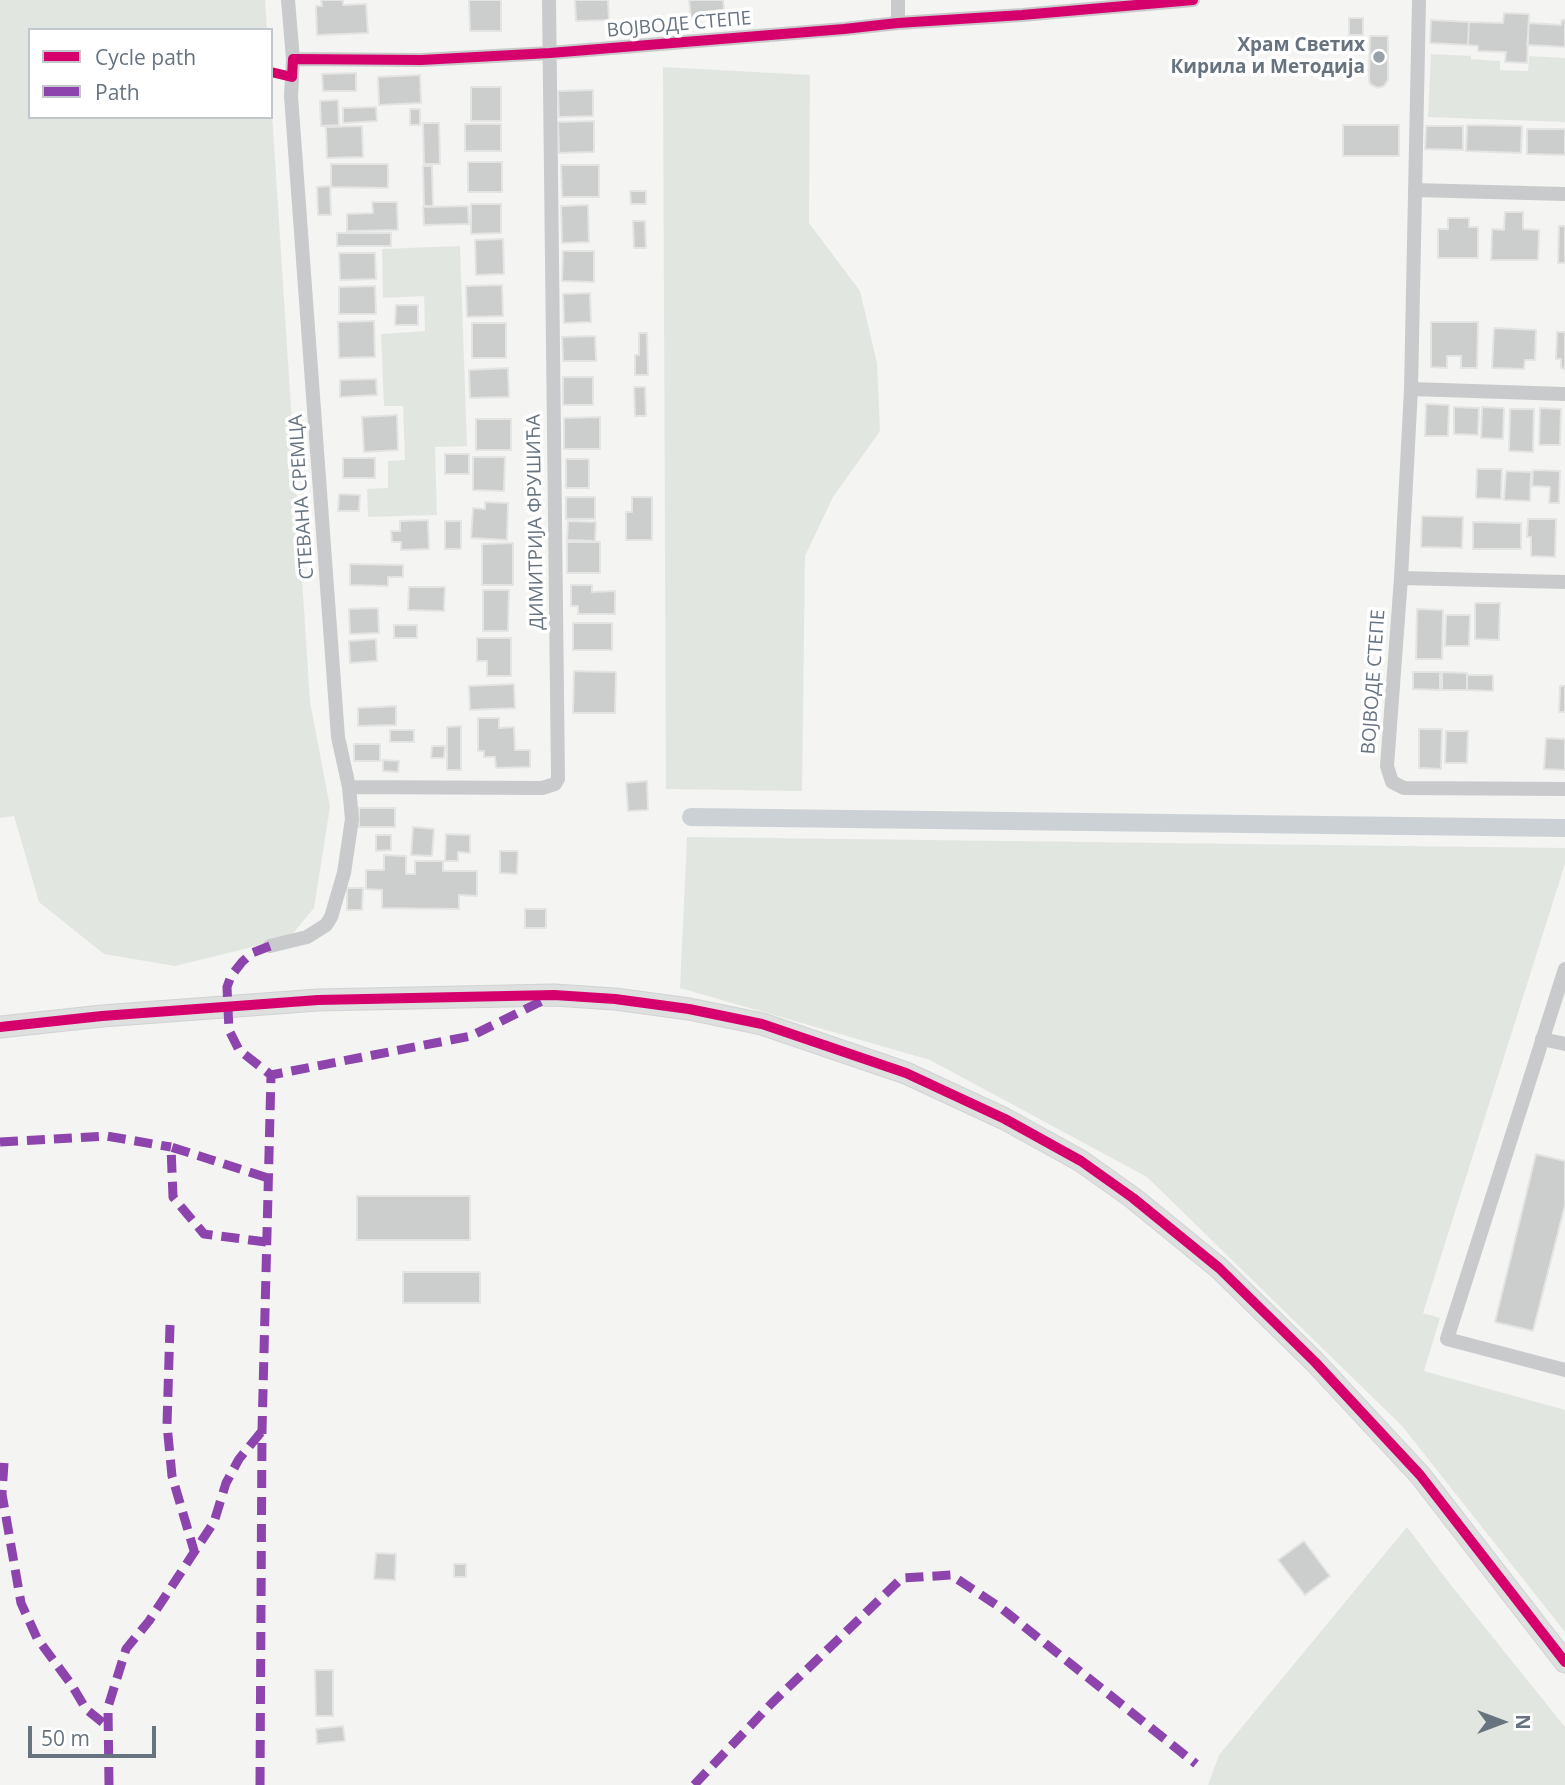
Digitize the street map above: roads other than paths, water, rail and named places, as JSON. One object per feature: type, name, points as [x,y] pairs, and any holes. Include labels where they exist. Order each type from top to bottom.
[{"type":"main road","points":[[0,1027],[102,1016],[398,997],[524,995],[615,999],[690,1009],[762,1024],[906,1073],[1005,1119],[1091,1168],[1133,1198],[1219,1268],[1315,1362],[1420,1475],[1565,1662]]},
{"type":"street","name":"СТЕВАНА СРЕМЦА","points":[[270,946],[320,931],[331,917],[344,873],[352,818],[349,787],[338,737],[291,96],[293,59],[288,0]]},
{"type":"street","points":[[549,0],[550,53]]},
{"type":"street","points":[[898,0],[898,23]]},
{"type":"street","name":"ВОЈВОДЕ СТЕПЕ","points":[[293,59],[421,61],[550,53],[1193,0]]},
{"type":"street","name":"ВОЈВОДЕ СТЕПЕ","points":[[1419,0],[1411,389],[1387,766],[1392,782],[1404,788],[1565,789]]},
{"type":"street","name":"ДИМИТРИЈА ФРУШИЋА","points":[[349,787],[541,788],[555,784],[558,779],[550,53]]},
{"type":"street","points":[[1415,190],[1565,194]]},
{"type":"street","points":[[1411,389],[1565,394]]},
{"type":"street","points":[[1401,579],[1565,582]]},
{"type":"street","points":[[1565,969],[1447,1339],[1565,1370]]},
{"type":"street","points":[[1542,1039],[1565,1044]]},
{"type":"waterway","points":[[691,817],[1565,828]]},
{"type":"place","name":"Храм Светих Кирила и Методија","points":[[1379,57]]}]
